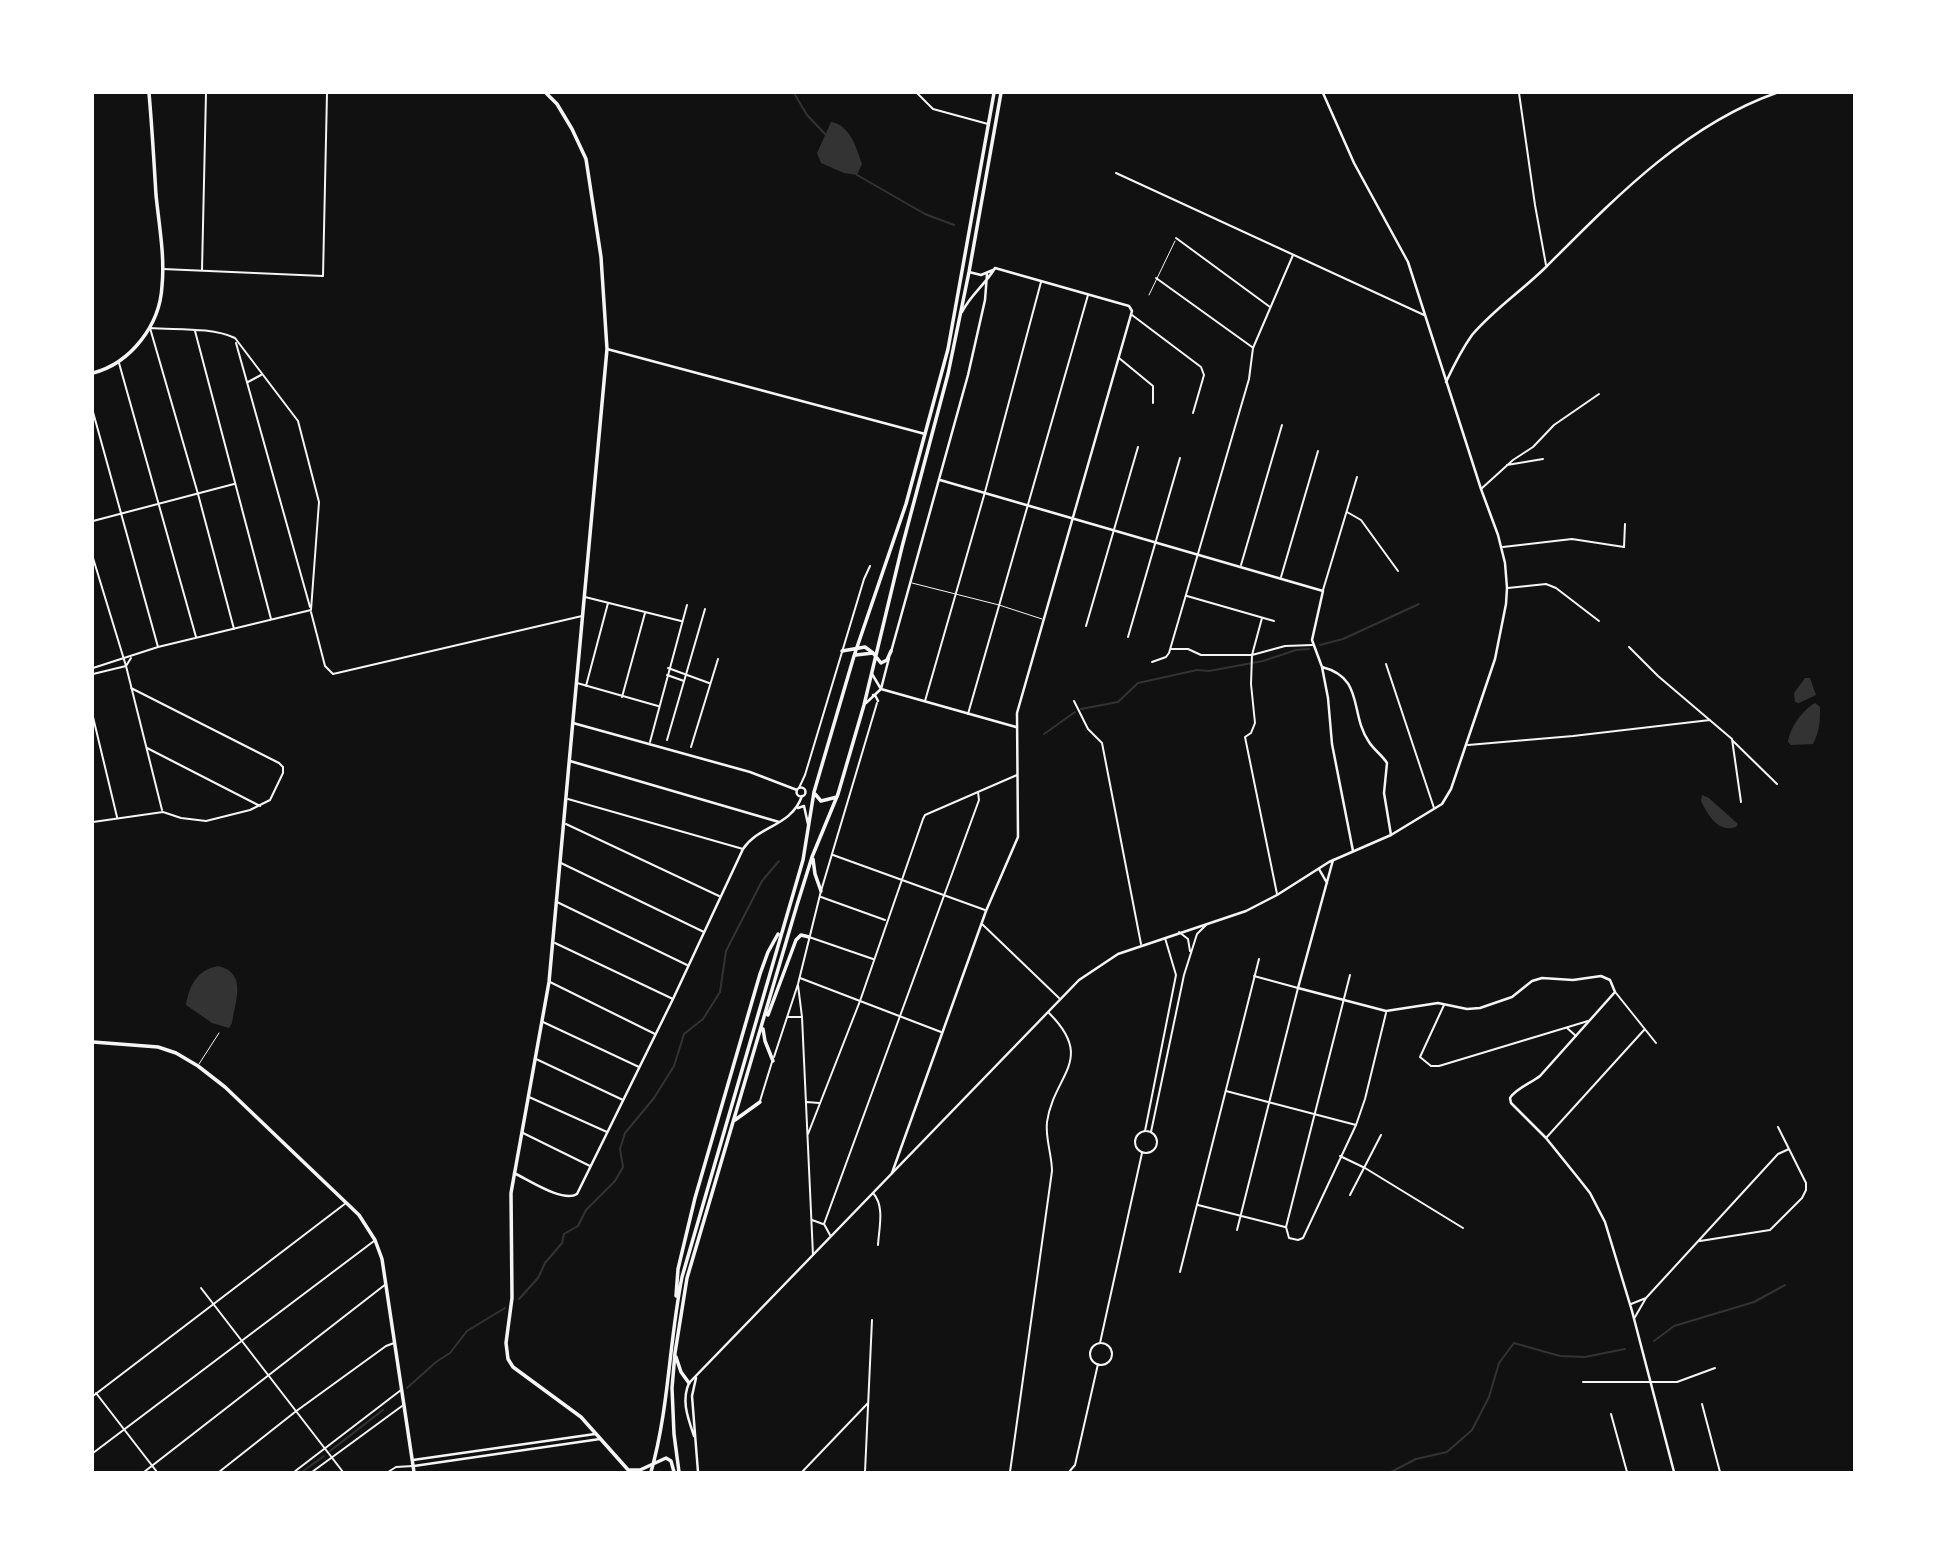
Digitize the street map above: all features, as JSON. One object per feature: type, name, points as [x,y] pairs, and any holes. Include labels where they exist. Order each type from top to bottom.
[{"type":"main road","points":[[93,373],[119,362],[130,352],[150,328],[160,303],[162,268],[149,93]]},
{"type":"main road","points":[[546,93],[572,129],[586,159],[601,257],[607,349],[554,943],[511,1193],[513,1272],[506,1343],[508,1359],[513,1367],[581,1417],[629,1471],[640,1470],[653,1465],[657,1460],[669,1458],[676,1472]]},
{"type":"main road","points":[[674,1315],[688,1253],[800,869],[814,792],[857,646],[906,504],[948,349],[993,100],[992,93]]},
{"type":"main road","points":[[676,1472],[672,1408],[675,1353],[687,1278],[813,857],[837,797],[864,705],[961,313],[1001,93]]},
{"type":"main road","points":[[842,651],[865,646],[881,663],[885,662],[891,651]]},
{"type":"main road","points":[[854,656],[859,653],[875,655]]},
{"type":"main road","points":[[814,792],[821,801],[837,797]]},
{"type":"main road","points":[[813,857],[821,891]]},
{"type":"main road","points":[[651,1472],[662,1426],[678,1269],[695,1198],[760,974],[768,952],[781,930]]},
{"type":"main road","points":[[773,1061],[765,1041],[764,1022],[796,940],[801,934],[809,937]]},
{"type":"main road","points":[[93,1042],[158,1046],[198,1066],[225,1087],[359,1214],[375,1240],[382,1259],[414,1472]]},
{"type":"main road","points":[[734,1121],[760,1102]]},
{"type":"main road","points":[[675,1353],[681,1372],[689,1383]]},
{"type":"street","points":[[202,271],[206,93]]},
{"type":"street","points":[[162,268],[323,276],[327,93]]},
{"type":"street","points":[[917,93],[933,109],[988,124]]},
{"type":"street","points":[[694,1436],[685,1403],[685,1392],[689,1383],[1079,980],[1118,954],[1246,911],[1333,860],[1391,835],[1447,799],[1468,745],[1495,659],[1507,588],[1502,547],[1480,489],[1408,262],[1354,163],[1323,93]]},
{"type":"street","points":[[1519,93],[1547,266]]},
{"type":"street","points":[[1446,382],[1471,338],[1485,321],[1547,266],[1636,180],[1709,124],[1755,100],[1776,93]]},
{"type":"street","points":[[1116,173],[1425,315]]},
{"type":"street","points":[[1176,239],[1271,307]]},
{"type":"street","points":[[1152,662],[1166,657],[1170,649],[1249,379],[1252,348],[1293,255]]},
{"type":"street","points":[[969,272],[981,275],[995,268]]},
{"type":"street","points":[[961,313],[970,297],[988,280],[995,268]]},
{"type":"street","points":[[995,268],[1129,306],[1132,313],[1201,367],[1203,375],[1193,413]]},
{"type":"street","points":[[760,1102],[798,984],[831,855],[878,701],[909,582],[940,480],[968,375],[987,274]]},
{"type":"street","points":[[1156,278],[1252,348]]},
{"type":"street","points":[[925,701],[985,492],[1041,281]]},
{"type":"street","points":[[968,714],[1088,294]]},
{"type":"street","points":[[892,1174],[986,911],[1018,837],[1017,713],[1132,313]]},
{"type":"street","points":[[234,629],[150,328],[226,334],[235,338],[298,421],[319,502],[311,610]]},
{"type":"street","points":[[195,331],[271,620]]},
{"type":"street","points":[[235,338],[328,672],[340,674],[583,615]]},
{"type":"street","points":[[607,349],[925,435]]},
{"type":"street","points":[[1119,358],[1153,386],[1153,403]]},
{"type":"street","points":[[119,362],[196,638]]},
{"type":"street","points":[[247,382],[261,375]]},
{"type":"street","points":[[1480,489],[1533,447],[1554,425],[1599,394]]},
{"type":"street","points":[[93,412],[158,647]]},
{"type":"street","points":[[1241,566],[1282,425]]},
{"type":"street","points":[[93,438],[99,436]]},
{"type":"street","points":[[1086,626],[1138,447]]},
{"type":"street","points":[[1281,578],[1318,451]]},
{"type":"street","points":[[1128,638],[1180,458]]},
{"type":"street","points":[[1506,466],[1543,459]]},
{"type":"street","points":[[1353,851],[1332,744],[1328,698],[1312,634],[1357,477]]},
{"type":"street","points":[[940,480],[1323,591]]},
{"type":"street","points":[[93,522],[235,484]]},
{"type":"street","points":[[1347,512],[1362,520],[1398,571]]},
{"type":"street","points":[[1502,547],[1572,539],[1622,548],[1626,545],[1625,524]]},
{"type":"street","points":[[93,558],[126,666],[163,812]]},
{"type":"street","points":[[802,796],[797,794],[798,789],[806,775],[870,566]]},
{"type":"street","points":[[1507,588],[1546,584],[1556,588],[1598,621]]},
{"type":"street","points":[[1186,596],[1274,621]]},
{"type":"street","points":[[585,597],[682,621]]},
{"type":"street","points":[[586,687],[608,603]]},
{"type":"street","points":[[650,743],[687,604]]},
{"type":"street","points":[[667,740],[705,609]]},
{"type":"street","points":[[93,668],[158,647],[311,610]]},
{"type":"street","points":[[622,697],[645,612]]},
{"type":"street","points":[[1262,618],[1252,655],[1251,684],[1256,719],[1251,733],[1245,737],[1277,895]]},
{"type":"street","points":[[1170,649],[1188,649],[1201,655],[1252,655],[1285,646],[1313,645]]},
{"type":"street","points":[[1629,647],[1658,677],[1710,720],[1777,784]]},
{"type":"street","points":[[93,674],[126,666],[131,657]]},
{"type":"street","points":[[691,747],[718,659]]},
{"type":"street","points":[[1386,664],[1434,808]]},
{"type":"street","points":[[1322,667],[1335,671],[1348,681],[1367,741],[1387,763],[1384,793],[1391,835]]},
{"type":"street","points":[[668,668],[710,684]]},
{"type":"street","points":[[872,674],[881,688],[1016,727]]},
{"type":"street","points":[[666,675],[684,681]]},
{"type":"street","points":[[576,683],[659,706]]},
{"type":"street","points":[[93,822],[163,812],[181,818],[206,821],[261,806],[270,800],[283,772],[279,763],[131,688]]},
{"type":"street","points":[[864,705],[881,688]]},
{"type":"street","points":[[873,695],[878,701]]},
{"type":"street","points":[[1074,701],[1087,729],[1102,743],[1141,945]]},
{"type":"street","points":[[93,717],[117,817]]},
{"type":"street","points":[[1468,745],[1710,720]]},
{"type":"street","points":[[514,1173],[562,1196],[572,1198],[577,1194],[743,849],[748,841],[787,819],[798,808],[805,790],[650,743],[573,723]]},
{"type":"street","points":[[1731,739],[1741,802]]},
{"type":"street","points":[[146,747],[261,806]]},
{"type":"street","points":[[570,761],[779,822]]},
{"type":"street","points":[[808,1133],[860,1001],[886,920],[925,815],[1018,774]]},
{"type":"street","points":[[824,1224],[979,800],[978,792]]},
{"type":"street","points":[[567,799],[743,849]]},
{"type":"street","points":[[798,808],[806,808],[809,830]]},
{"type":"street","points":[[564,823],[720,897]]},
{"type":"street","points":[[831,855],[986,911]]},
{"type":"street","points":[[1237,1230],[1333,860]]},
{"type":"street","points":[[561,862],[704,932]]},
{"type":"street","points":[[1319,869],[1326,883]]},
{"type":"street","points":[[820,897],[886,920]]},
{"type":"street","points":[[557,902],[688,966]]},
{"type":"street","points":[[982,923],[1060,999]]},
{"type":"street","points":[[1150,1132],[1184,975],[1197,934],[1207,924]]},
{"type":"street","points":[[1179,932],[1188,939],[1190,956]]},
{"type":"street","points":[[809,937],[874,959]]},
{"type":"street","points":[[1145,1131],[1176,975],[1165,937]]},
{"type":"street","points":[[554,943],[673,999]]},
{"type":"street","points":[[1180,1272],[1259,959]]},
{"type":"street","points":[[1350,975],[1286,1227],[1289,1238],[1303,1238],[1356,1125],[1365,1100],[1386,1011]]},
{"type":"street","points":[[1254,976],[1386,1011],[1444,1003],[1467,1009],[1480,1008],[1512,997],[1537,979],[1573,980],[1597,976],[1610,980],[1615,992],[1656,1043]]},
{"type":"street","points":[[799,978],[941,1032]]},
{"type":"street","points":[[549,982],[655,1034]]},
{"type":"street","points":[[798,984],[807,1102],[813,1255]]},
{"type":"street","points":[[1615,992],[1540,1076],[1513,1093],[1510,1098],[1511,1103],[1546,1138],[1590,1193],[1598,1208],[1634,1318],[1674,1472]]},
{"type":"street","points":[[1444,1003],[1420,1057],[1431,1066],[1439,1066],[1592,1019]]},
{"type":"street","points":[[1010,1472],[1052,1171],[1047,1121],[1072,1051],[1064,1027],[1048,1012]]},
{"type":"street","points":[[787,1017],[802,1017]]},
{"type":"street","points":[[542,1021],[639,1067]]},
{"type":"street","points":[[1566,1027],[1576,1036]]},
{"type":"street","points":[[1546,1138],[1644,1030]]},
{"type":"street","points":[[535,1058],[623,1100]]},
{"type":"street","points":[[1225,1091],[1356,1125]]},
{"type":"street","points":[[528,1096],[607,1132]]},
{"type":"street","points":[[807,1102],[820,1103]]},
{"type":"street","points":[[1698,1242],[1761,1232],[1776,1226],[1802,1198],[1806,1182],[1778,1127]]},
{"type":"street","points":[[1150,1132],[1157,1140],[1156,1148],[1150,1153],[1142,1153],[1136,1148],[1135,1140],[1138,1134],[1150,1132]]},
{"type":"street","points":[[522,1133],[591,1166]]},
{"type":"street","points":[[1350,1195],[1381,1135]]},
{"type":"street","points":[[1634,1318],[1646,1298],[1778,1154],[1789,1149]]},
{"type":"street","points":[[1100,1343],[1142,1153]]},
{"type":"street","points":[[898,1154],[904,1161]]},
{"type":"street","points":[[1340,1156],[1463,1228]]},
{"type":"street","points":[[873,1193],[879,1199],[881,1211],[878,1244]]},
{"type":"street","points":[[158,1472],[94,1395],[347,1203]]},
{"type":"street","points":[[1197,1205],[1286,1227]]},
{"type":"street","points":[[811,1220],[824,1224],[831,1236]]},
{"type":"street","points":[[93,1454],[375,1240]]},
{"type":"street","points":[[144,1472],[386,1283]]},
{"type":"street","points":[[201,1288],[343,1472]]},
{"type":"street","points":[[1630,1305],[1646,1298]]},
{"type":"street","points":[[865,1472],[872,1320]]},
{"type":"street","points":[[219,1472],[295,1412],[386,1346],[395,1343]]},
{"type":"street","points":[[1100,1343],[1108,1346],[1112,1356],[1108,1362],[1098,1364],[1092,1360],[1090,1351],[1100,1343]]},
{"type":"street","points":[[1069,1472],[1074,1465],[1098,1364]]},
{"type":"street","points":[[1583,1382],[1677,1382],[1715,1368]]},
{"type":"street","points":[[698,1375],[692,1386],[698,1472]]},
{"type":"street","points":[[689,1383],[692,1396]]},
{"type":"street","points":[[294,1472],[401,1390]]},
{"type":"street","points":[[802,1472],[868,1402]]},
{"type":"street","points":[[1702,1404],[1720,1472]]},
{"type":"street","points":[[312,1472],[404,1405]]},
{"type":"street","points":[[1611,1414],[1627,1472]]},
{"type":"street","points":[[413,1460],[596,1434]]},
{"type":"street","points":[[388,1472],[396,1467],[600,1438]]},
{"type":"lane","points":[[1149,295],[1176,239]]},
{"type":"lane","points":[[909,582],[1043,619]]},
{"type":"lane","points":[[198,1066],[219,1033]]},
{"type":"shaded area","points":[[831,122],[843,127],[855,144],[862,164],[857,175],[844,173],[821,163],[817,153]]},
{"type":"shaded area","points":[[1805,678],[1810,678],[1816,695],[1799,703],[1795,702],[1794,693]]},
{"type":"shaded area","points":[[1815,703],[1820,707],[1820,716],[1813,744],[1791,745],[1788,742],[1794,725]]},
{"type":"shaded area","points":[[1702,795],[1738,824],[1736,827],[1724,827],[1714,821],[1701,801]]},
{"type":"shaded area","points":[[218,966],[233,975],[236,981],[237,997],[229,1028],[212,1023],[186,1005],[189,991],[199,975]]},
{"type":"waterway","points":[[794,93],[807,115],[825,134]]},
{"type":"waterway","points":[[857,175],[925,214],[954,225]]},
{"type":"waterway","points":[[1320,645],[1343,639],[1419,604]]},
{"type":"waterway","points":[[1081,709],[1118,702],[1138,683],[1197,670],[1209,671],[1263,661],[1296,650],[1309,649]]},
{"type":"waterway","points":[[1044,734],[1075,712]]},
{"type":"waterway","points":[[519,1299],[538,1278],[545,1263],[562,1243],[564,1234],[578,1226],[586,1210],[615,1181],[623,1167],[620,1149],[625,1133],[654,1098],[674,1066],[684,1034],[703,1019],[720,992],[726,951],[762,881],[779,861]]},
{"type":"waterway","points":[[1654,1341],[1674,1326],[1754,1302],[1785,1285]]},
{"type":"waterway","points":[[407,1388],[450,1353],[467,1331],[505,1308]]},
{"type":"waterway","points":[[1391,1472],[1416,1459],[1447,1452],[1472,1430],[1489,1397],[1499,1363],[1514,1343],[1560,1356],[1585,1357],[1625,1349]]},
{"type":"waterway","points":[[330,1451],[383,1410]]},
{"type":"waterway","points":[[302,1472],[324,1456]]}]
